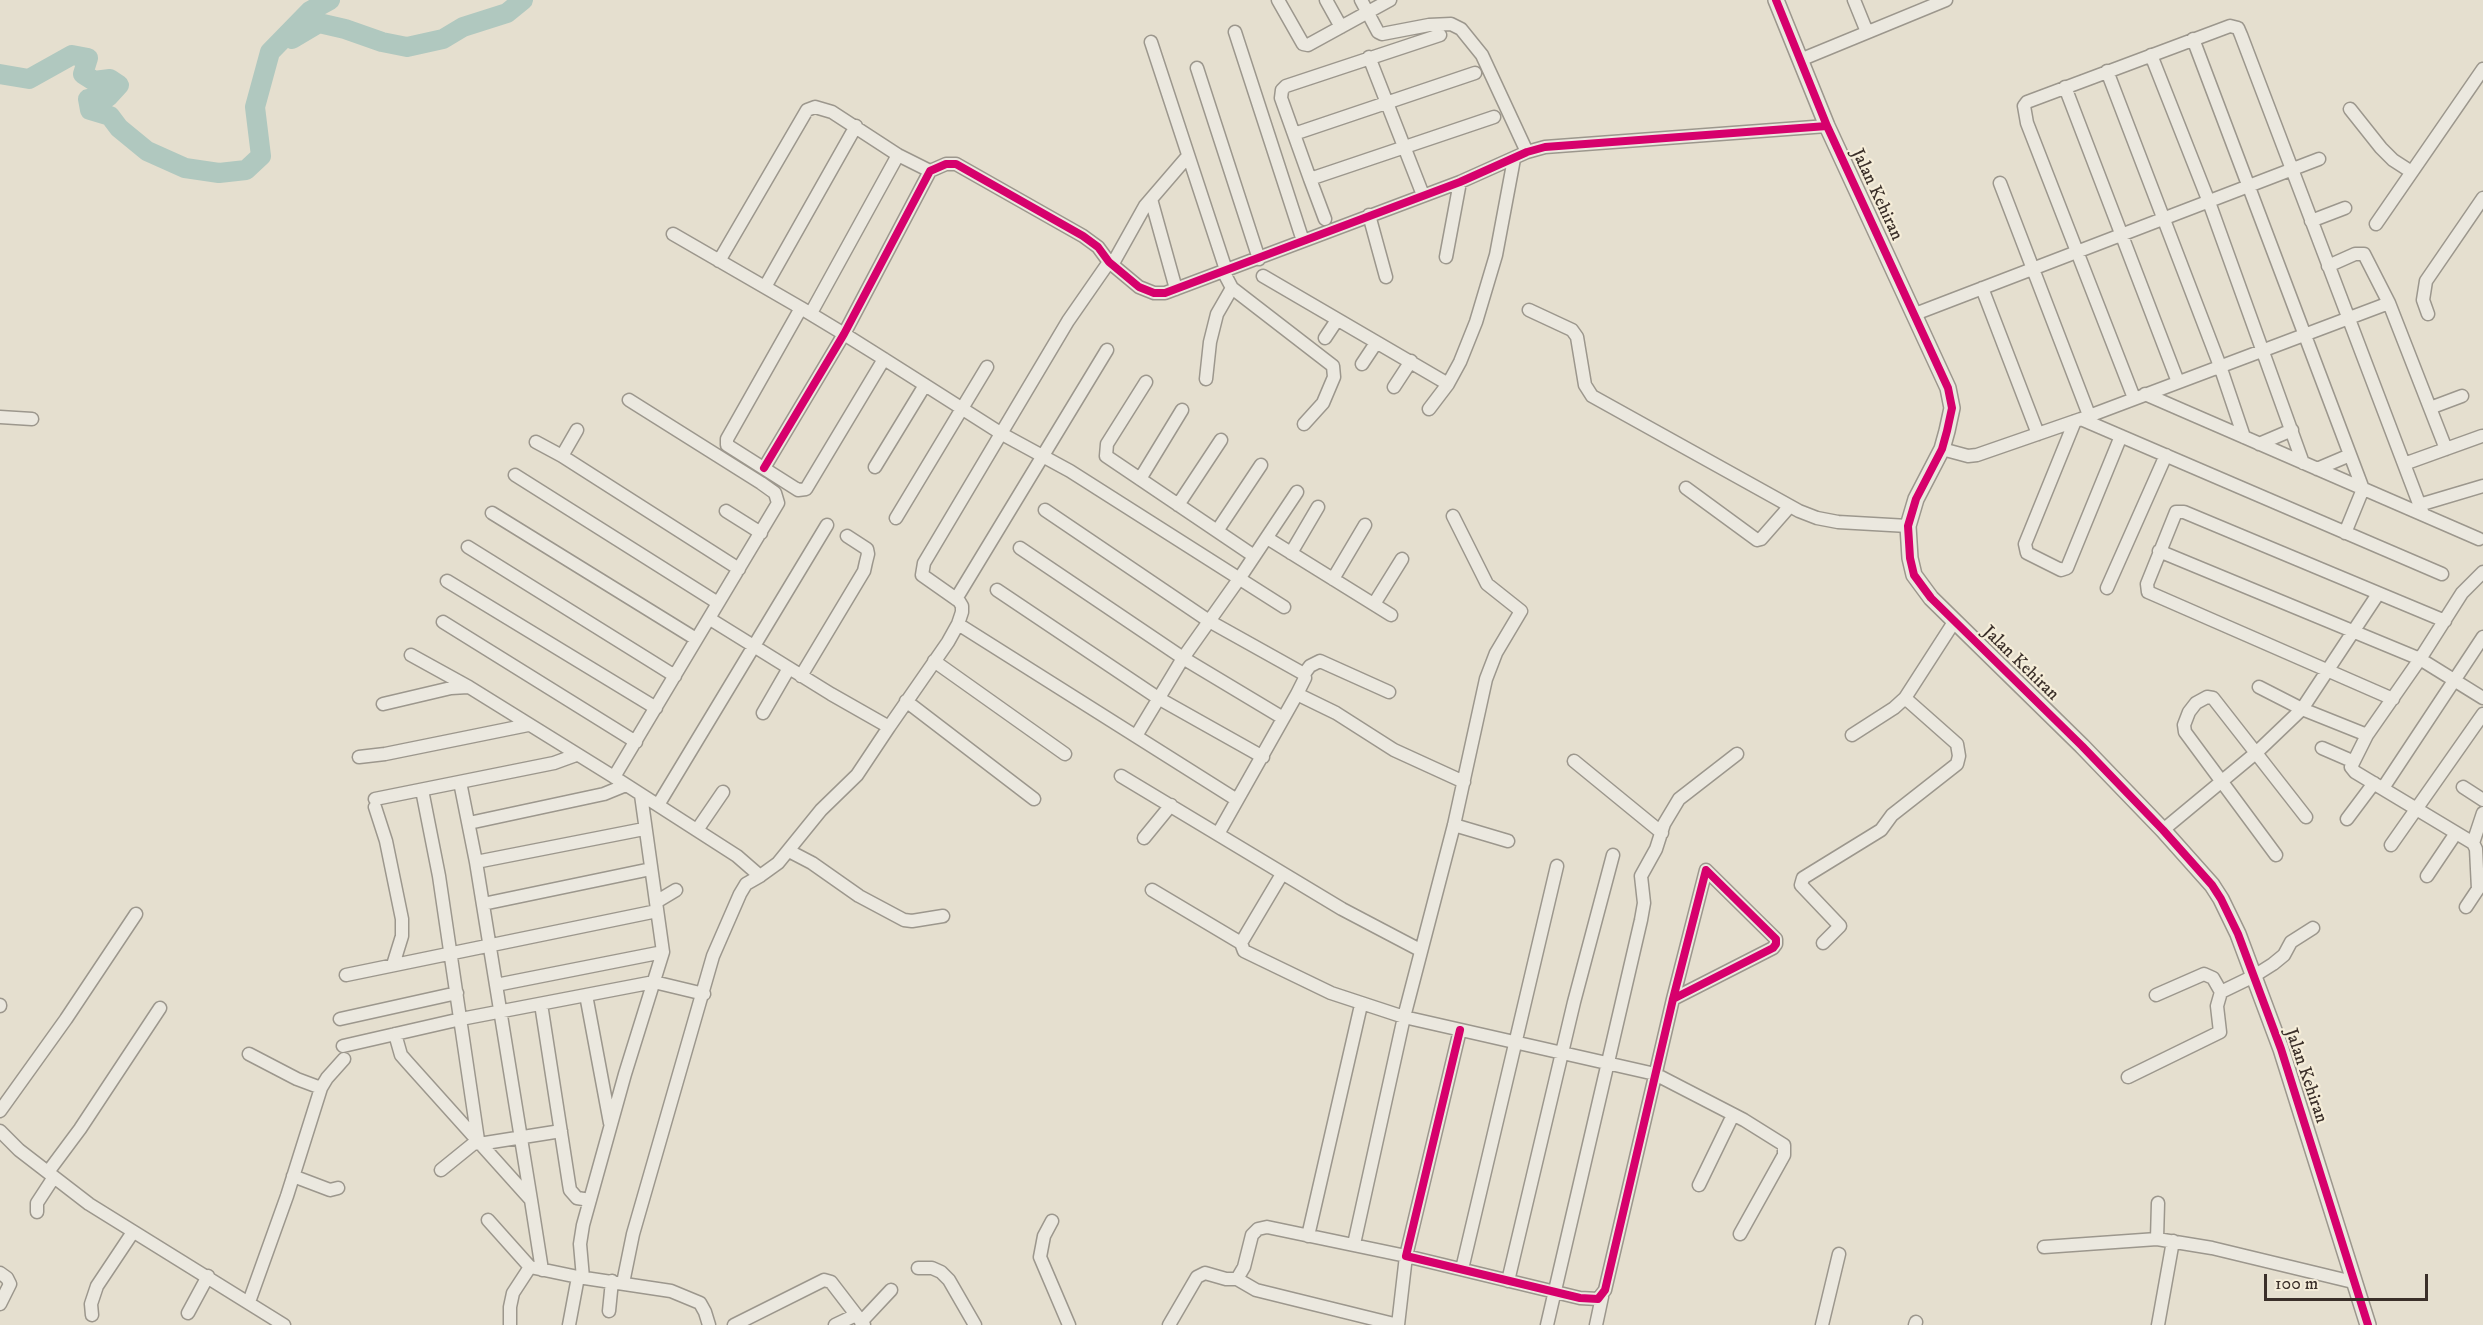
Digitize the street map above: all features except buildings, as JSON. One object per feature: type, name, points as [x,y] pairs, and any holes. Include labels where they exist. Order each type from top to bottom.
[{"type":"street","points":[[1278,0],[1306,45],[1390,0]]},
{"type":"street","points":[[1326,0],[1341,27]]},
{"type":"street","points":[[1361,0],[1378,32],[1386,35],[1429,25],[1451,24],[1461,29],[1482,55],[1527,153]]},
{"type":"street","name":"Jalan Kehiran","points":[[1776,0],[1827,126],[1938,363],[1950,398],[1952,408],[1942,449],[1916,499],[1908,526],[1909,550],[1914,575],[1931,598],[1954,622],[2074,738],[2163,830],[2212,885],[2221,899],[2238,934],[2254,976],[2310,1138],[2368,1325]]},
{"type":"street","points":[[1854,0],[1867,33]]},
{"type":"street","points":[[1800,60],[1946,0]]},
{"type":"street","points":[[2421,510],[2238,28],[2222,27],[2026,102],[2023,110],[2140,396],[2244,437],[2363,489],[2421,510],[2479,539]]},
{"type":"street","points":[[1235,32],[1303,241]]},
{"type":"street","points":[[1325,219],[1281,98],[1282,90],[1286,86],[1369,57],[1440,35]]},
{"type":"street","points":[[2193,39],[2306,333],[2363,489],[2345,533]]},
{"type":"street","points":[[1151,42],[1224,271],[1232,288],[1333,366],[1334,377],[1323,403],[1304,424]]},
{"type":"street","points":[[2151,55],[2209,202],[2303,463]]},
{"type":"street","points":[[1369,57],[1423,195]]},
{"type":"street","points":[[1197,68],[1259,259]]},
{"type":"street","points":[[2376,224],[2410,171],[2483,69]]},
{"type":"street","points":[[2107,71],[2165,219],[2244,437]]},
{"type":"street","points":[[1294,134],[1475,73]]},
{"type":"street","points":[[2065,87],[2178,382]]},
{"type":"street","points":[[720,261],[807,110],[815,107],[831,112],[898,155],[930,171]]},
{"type":"street","points":[[2350,109],[2381,148],[2393,160],[2410,171]]},
{"type":"street","points":[[1310,179],[1494,117]]},
{"type":"street","points":[[765,287],[856,126]]},
{"type":"street","points":[[764,468],[844,334],[930,171],[946,164],[956,164],[1083,237],[1098,247],[1111,264],[1139,287],[1154,293],[1165,293],[1460,182],[1527,153],[1562,145],[1827,126]]},
{"type":"street","points":[[884,359],[806,489],[798,490],[726,445],[898,155]]},
{"type":"street","points":[[609,1311],[704,994],[713,956],[735,904],[746,884],[778,863],[821,810],[857,775],[958,624],[962,606],[956,599],[926,579],[922,575],[922,569],[1068,321],[1111,264],[1151,199],[1188,156]]},
{"type":"street","points":[[1429,409],[1448,384],[1464,352],[1488,286],[1505,213],[1514,159]]},
{"type":"street","points":[[1915,314],[2319,159]]},
{"type":"street","points":[[1446,257],[1460,182]]},
{"type":"street","points":[[2000,183],[2033,269],[2082,418],[2025,544],[2028,553],[2061,570],[2067,568],[2121,436]]},
{"type":"street","points":[[2428,314],[2423,300],[2426,281],[2483,198]]},
{"type":"street","points":[[1151,199],[1176,289]]},
{"type":"street","points":[[2311,222],[2345,208]]},
{"type":"street","points":[[1369,215],[1386,278]]},
{"type":"street","points":[[673,234],[844,334],[1002,434],[1070,471],[1284,607]]},
{"type":"street","points":[[2328,266],[2355,254],[2364,254],[2389,303],[2446,449]]},
{"type":"street","points":[[1263,276],[1448,384]]},
{"type":"street","points":[[1206,379],[1210,342],[1217,314],[1232,288]]},
{"type":"street","points":[[1982,288],[2038,434]]},
{"type":"street","points":[[1942,449],[1968,456],[1977,455],[2389,303]]},
{"type":"street","points":[[1529,310],[1572,330],[1577,337],[1584,385],[1592,396],[1790,506],[1817,518],[1838,522],[1908,526]]},
{"type":"street","points":[[1325,338],[1337,320]]},
{"type":"street","points":[[1362,364],[1376,343]]},
{"type":"street","points":[[956,599],[1107,350]]},
{"type":"street","points":[[1394,387],[1411,361]]},
{"type":"street","points":[[896,518],[987,367]]},
{"type":"street","points":[[1146,382],[1106,449],[1106,456],[1254,556]]},
{"type":"street","points":[[875,466],[925,385]]},
{"type":"street","points":[[2430,408],[2462,396]]},
{"type":"street","points":[[614,777],[778,503],[775,493],[629,400]]},
{"type":"street","points":[[1140,479],[1182,410]]},
{"type":"street","points":[[0,417],[32,419]]},
{"type":"street","points":[[2082,418],[2442,574]]},
{"type":"street","points":[[562,456],[577,430]]},
{"type":"street","points":[[2259,444],[2292,430]]},
{"type":"street","points":[[2404,464],[2482,436]]},
{"type":"street","points":[[1178,505],[1221,440]]},
{"type":"street","points":[[536,442],[562,456],[739,569]]},
{"type":"street","points":[[2107,588],[2166,455]]},
{"type":"street","points":[[2317,469],[2350,455]]},
{"type":"street","points":[[1217,531],[1261,465]]},
{"type":"street","points":[[515,475],[718,603]]},
{"type":"street","points":[[2421,510],[2483,486]]},
{"type":"street","points":[[1686,488],[1757,540],[1761,539],[1790,506]]},
{"type":"street","points":[[1136,736],[1183,658],[1297,492]]},
{"type":"street","points":[[1291,553],[1318,507]]},
{"type":"street","points":[[1045,510],[1209,621],[1304,674]]},
{"type":"street","points":[[726,511],[761,533]]},
{"type":"street","points":[[2393,699],[2148,592],[2146,584],[2176,512],[2179,511],[2445,621]]},
{"type":"street","points":[[492,513],[696,639]]},
{"type":"street","points":[[1354,1244],[1404,1017],[1454,825],[1490,668],[1521,610],[1487,584],[1454,516]]},
{"type":"street","points":[[658,805],[827,525]]},
{"type":"street","points":[[1333,579],[1365,525]]},
{"type":"street","points":[[801,676],[864,570],[867,549],[847,536]]},
{"type":"street","points":[[1267,538],[1392,615]]},
{"type":"street","points":[[468,548],[675,676]]},
{"type":"street","points":[[1020,548],[1183,658],[1283,718]]},
{"type":"street","points":[[2159,551],[2420,659],[2483,698]]},
{"type":"street","points":[[1374,604],[1402,559]]},
{"type":"street","points":[[2466,907],[2478,889],[2476,849],[2473,843],[2352,769],[2352,761],[2462,593],[2482,575]]},
{"type":"street","points":[[447,581],[656,708]]},
{"type":"street","points":[[997,590],[1158,698],[1263,757]]},
{"type":"street","points":[[2163,830],[2257,752],[2301,710],[2378,594]]},
{"type":"street","points":[[710,619],[889,727]]},
{"type":"street","points":[[443,622],[636,742]]},
{"type":"street","points":[[1852,735],[1894,708],[1905,698],[1954,622]]},
{"type":"street","points":[[958,624],[1237,800]]},
{"type":"street","points":[[2347,819],[2378,786],[2483,637]]},
{"type":"street","points":[[411,655],[469,687],[698,830],[750,865],[760,876]]},
{"type":"street","points":[[934,661],[1065,754]]},
{"type":"street","points":[[1218,834],[1297,694],[1305,678],[1304,674],[1315,662],[1326,662],[1389,692]]},
{"type":"street","points":[[763,713],[789,668]]},
{"type":"street","points":[[383,704],[451,688],[469,687]]},
{"type":"street","points":[[2259,687],[2301,710],[2367,735]]},
{"type":"street","points":[[1297,694],[1336,713],[1386,746],[1464,782]]},
{"type":"street","points":[[2276,855],[2185,732],[2187,718],[2196,703],[2207,697],[2214,698],[2306,817]]},
{"type":"street","points":[[1824,943],[1839,930],[1839,924],[1801,885],[1803,878],[1881,830],[1892,815],[1957,764],[1959,756],[1957,744],[1905,698]]},
{"type":"street","points":[[906,701],[1034,799]]},
{"type":"street","points":[[2391,845],[2483,714]]},
{"type":"street","points":[[359,757],[385,754],[528,725]]},
{"type":"street","points":[[2322,748],[2352,761]]},
{"type":"street","points":[[1547,1325],[1641,920],[1644,903],[1641,876],[1656,849],[1664,824],[1679,799],[1737,754]]},
{"type":"street","points":[[393,965],[402,936],[402,919],[386,841],[375,803],[422,790],[554,763],[576,755]]},
{"type":"street","points":[[1574,761],[1662,833]]},
{"type":"street","points":[[1121,776],[1352,915],[1420,950]]},
{"type":"street","points":[[460,782],[477,862],[531,1200],[536,1268],[513,1293],[510,1325]]},
{"type":"street","points":[[469,823],[604,794],[626,785]]},
{"type":"street","points":[[2463,787],[2483,801]]},
{"type":"street","points":[[422,790],[439,876],[479,1142]]},
{"type":"street","points":[[698,830],[723,792]]},
{"type":"street","points":[[569,1325],[581,1278],[580,1244],[583,1225],[663,952],[641,795]]},
{"type":"street","points":[[1144,838],[1171,805]]},
{"type":"street","points":[[2473,843],[2483,813]]},
{"type":"street","points":[[1454,825],[1508,841]]},
{"type":"street","points":[[477,862],[644,829]]},
{"type":"street","points":[[2427,876],[2456,833]]},
{"type":"street","points":[[789,851],[812,863],[859,896],[904,920],[944,916]]},
{"type":"street","points":[[1508,1281],[1562,1054],[1613,855]]},
{"type":"street","points":[[1462,1269],[1557,866]]},
{"type":"street","points":[[483,904],[651,870]]},
{"type":"street","points":[[1596,1325],[1678,977],[1706,870],[1776,939],[1776,944],[1773,948],[1673,999]]},
{"type":"street","points":[[1241,943],[1282,874]]},
{"type":"street","points":[[346,975],[657,907],[676,890]]},
{"type":"street","points":[[1152,890],[1241,943],[1244,951],[1253,956],[1362,1005],[1404,1017],[1655,1074],[1733,1115],[1784,1145],[1785,1149],[1784,1155],[1740,1234]]},
{"type":"street","points":[[0,1111],[60,1028],[136,914]]},
{"type":"street","points":[[2128,1077],[2220,1032],[2217,1006],[2221,992],[2254,976],[2281,958],[2291,942],[2313,928]]},
{"type":"street","points":[[496,986],[663,952]]},
{"type":"street","points":[[2156,995],[2204,974],[2212,978],[2221,992]]},
{"type":"street","points":[[343,1046],[460,1019],[654,982],[704,994]]},
{"type":"street","points":[[340,1020],[457,993]]},
{"type":"street","points":[[586,995],[610,1127]]},
{"type":"street","points":[[541,1004],[570,1190],[577,1198],[590,1200]]},
{"type":"street","points":[[1308,1236],[1362,1005]]},
{"type":"street","points":[[37,1212],[37,1203],[51,1175],[160,1008]]},
{"type":"street","points":[[1169,1325],[1197,1277],[1205,1273],[1226,1279],[1237,1279],[1256,1290],[1398,1325],[1406,1256],[1460,1030]]},
{"type":"street","points":[[395,1034],[401,1055],[531,1200]]},
{"type":"street","points":[[249,1054],[297,1079],[321,1088]]},
{"type":"street","points":[[249,1302],[321,1088],[344,1059]]},
{"type":"street","points":[[1699,1185],[1733,1115]]},
{"type":"street","points":[[0,1131],[89,1204],[284,1325]]},
{"type":"street","points":[[441,1170],[479,1142],[561,1131]]},
{"type":"street","points":[[293,1176],[330,1190],[338,1188]]},
{"type":"street","points":[[2157,1239],[2158,1203]]},
{"type":"street","points":[[488,1220],[536,1268],[581,1278],[671,1291],[700,1303],[708,1325]]},
{"type":"street","points":[[1052,1221],[1044,1236],[1040,1257],[1069,1325]]},
{"type":"street","points":[[1237,1279],[1244,1267],[1252,1235],[1258,1229],[1267,1227],[1354,1244],[1580,1298],[1598,1299],[1602,1297]]},
{"type":"street","points":[[92,1315],[91,1304],[97,1286],[134,1232]]},
{"type":"street","points":[[2044,1247],[2157,1239],[2353,1281]]},
{"type":"street","points":[[2158,1325],[2173,1241]]},
{"type":"street","points":[[1822,1325],[1839,1254]]},
{"type":"street","points":[[918,1268],[932,1268],[941,1272],[960,1296],[975,1325]]},
{"type":"street","points":[[0,1273],[7,1278],[10,1284],[0,1304]]},
{"type":"street","points":[[188,1313],[208,1276]]},
{"type":"street","points":[[734,1325],[824,1280],[831,1282],[860,1320]]},
{"type":"street","points":[[835,1325],[860,1320],[891,1290]]},
{"type":"waterway","points":[[0,74],[29,79],[72,55],[88,58],[83,74],[94,81],[110,79],[119,85],[108,97],[88,99],[90,110],[110,116],[119,128],[147,151],[185,168],[219,173],[246,170],[261,156],[255,107],[270,52],[310,11],[330,0]]},
{"type":"waterway","points":[[292,39],[319,23],[407,47],[443,39],[463,27],[507,13],[523,0]]},
{"type":"cycle path","points":[[1776,0],[1827,126],[1948,388],[1952,408],[1942,449],[1916,499],[1908,526],[1910,558],[1914,575],[1931,598],[2082,746],[2163,830],[2212,885],[2221,899],[2238,934],[2281,1049],[2368,1325]]},
{"type":"cycle path","points":[[764,468],[844,334],[930,171],[946,164],[956,164],[1083,236],[1098,247],[1109,262],[1139,287],[1154,293],[1165,293],[1460,182],[1527,152],[1545,147],[1827,126]]},
{"type":"cycle path","points":[[1460,1030],[1406,1256],[1580,1298],[1598,1299],[1605,1290],[1673,999],[1706,870],[1776,939],[1776,944],[1773,948],[1673,999]]}]
